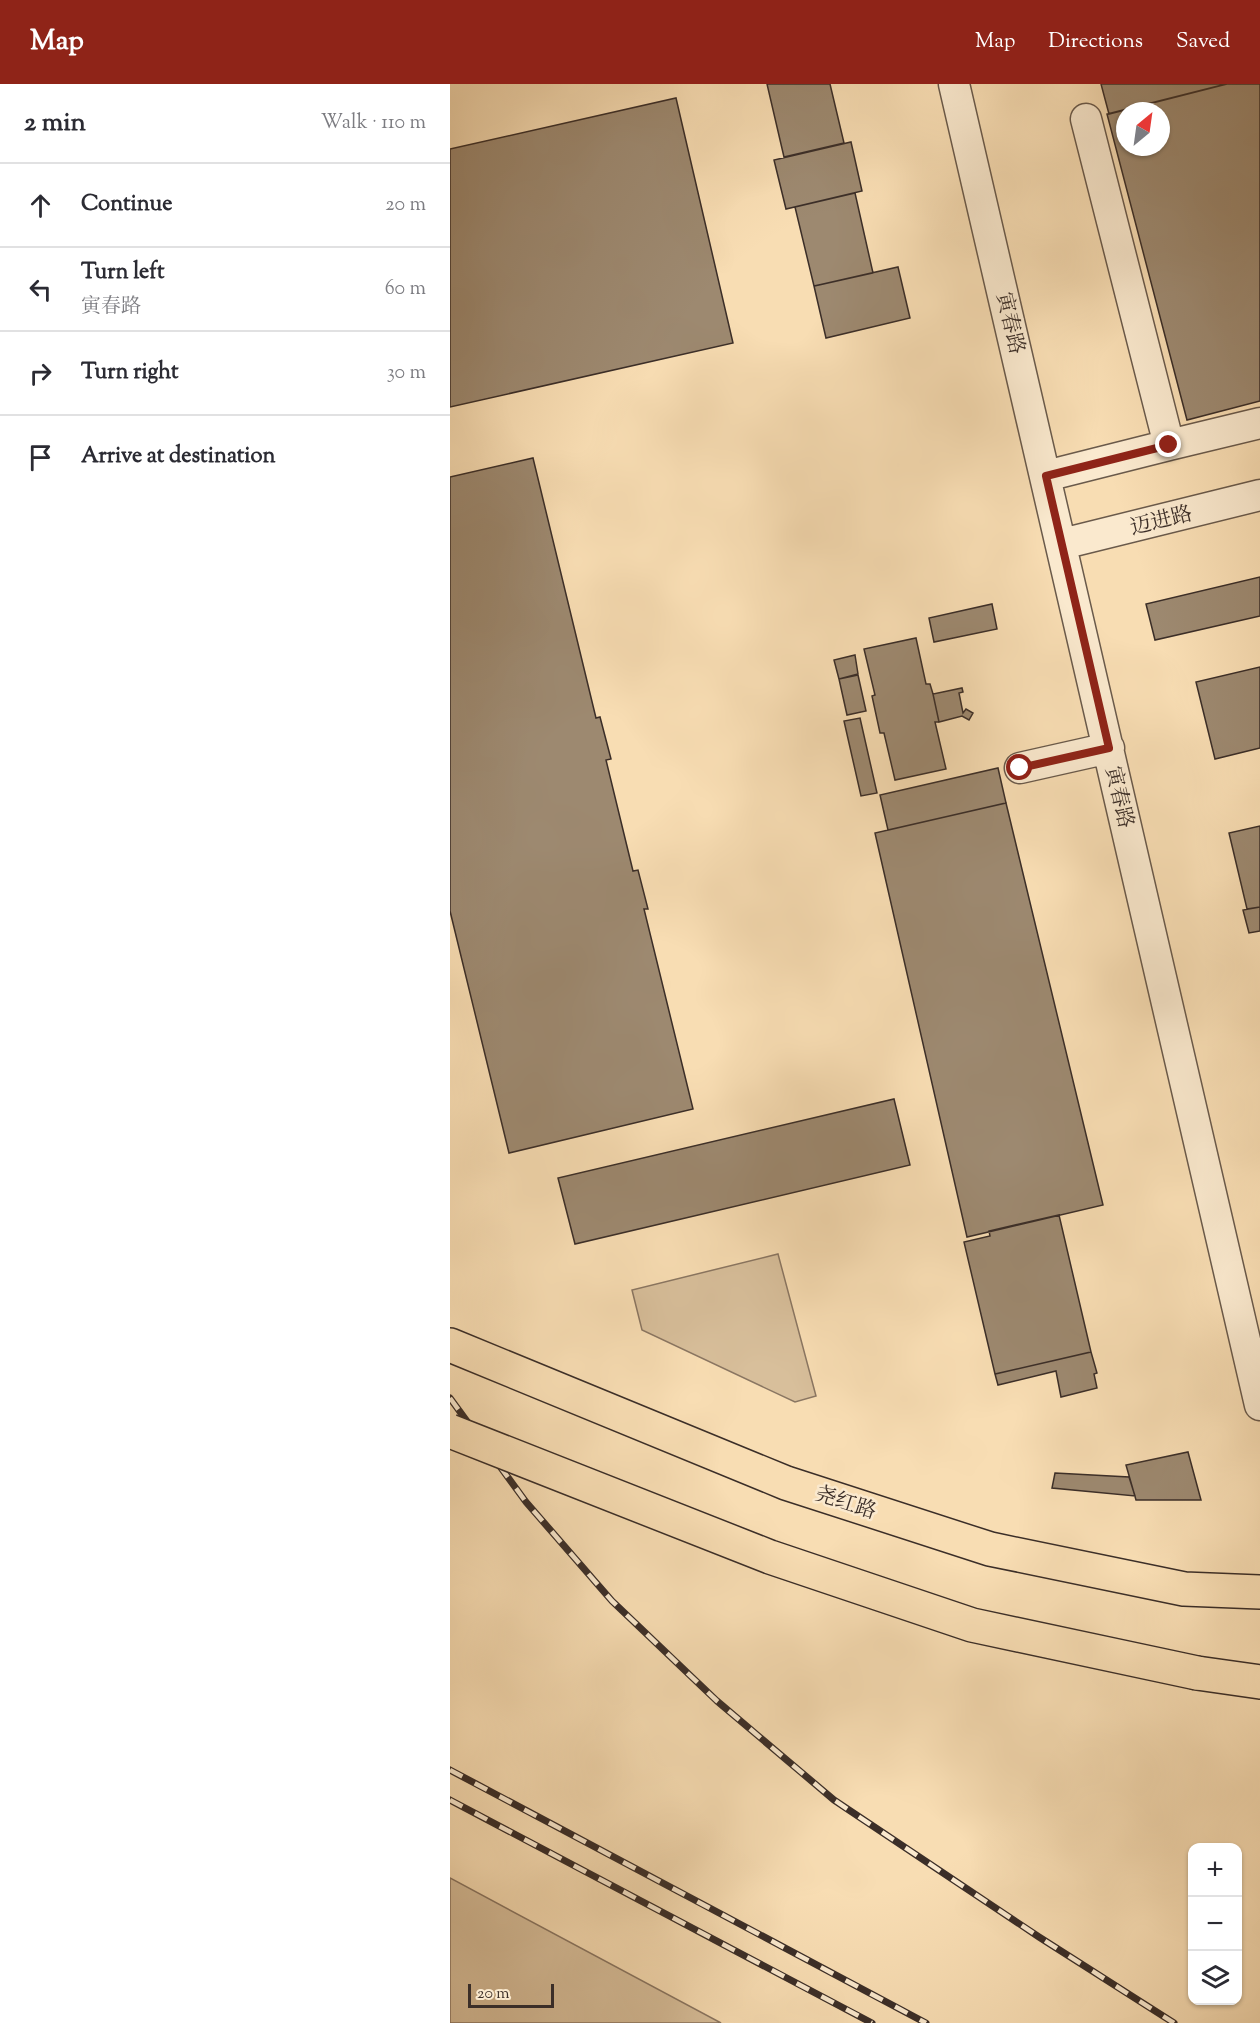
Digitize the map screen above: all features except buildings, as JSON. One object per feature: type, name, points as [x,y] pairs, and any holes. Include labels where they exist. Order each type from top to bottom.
[{"type":"main road","name":"尧红路","points":[[450,1345],[786,1483],[990,1549],[1184,1589],[1260,1592]]},
{"type":"main road","points":[[450,1431],[770,1557],[972,1625],[1197,1673],[1260,1682]]},
{"type":"street","name":"寅春路","points":[[954,84],[1260,1405]]},
{"type":"street","points":[[1086,119],[1169,445]]},
{"type":"street","points":[[1046,476],[1260,423]]},
{"type":"street","name":"迈进路","points":[[1062,544],[1260,495]]},
{"type":"street","points":[[1020,768],[1109,748]]},
{"type":"shaded area","points":[[778,1254],[816,1396],[795,1402],[642,1330],[632,1290]]},
{"type":"shaded area","points":[[450,1878],[721,2023],[450,2023]]},
{"type":"railway","points":[[450,1398],[526,1502],[612,1601],[717,1701],[834,1800],[1039,1937],[1174,2023]]},
{"type":"railway","points":[[450,1770],[926,2023]]},
{"type":"railway","points":[[450,1800],[872,2023]]},
{"type":"route","points":[[1020,768],[1109,748],[1046,476],[1169,445]]}]
